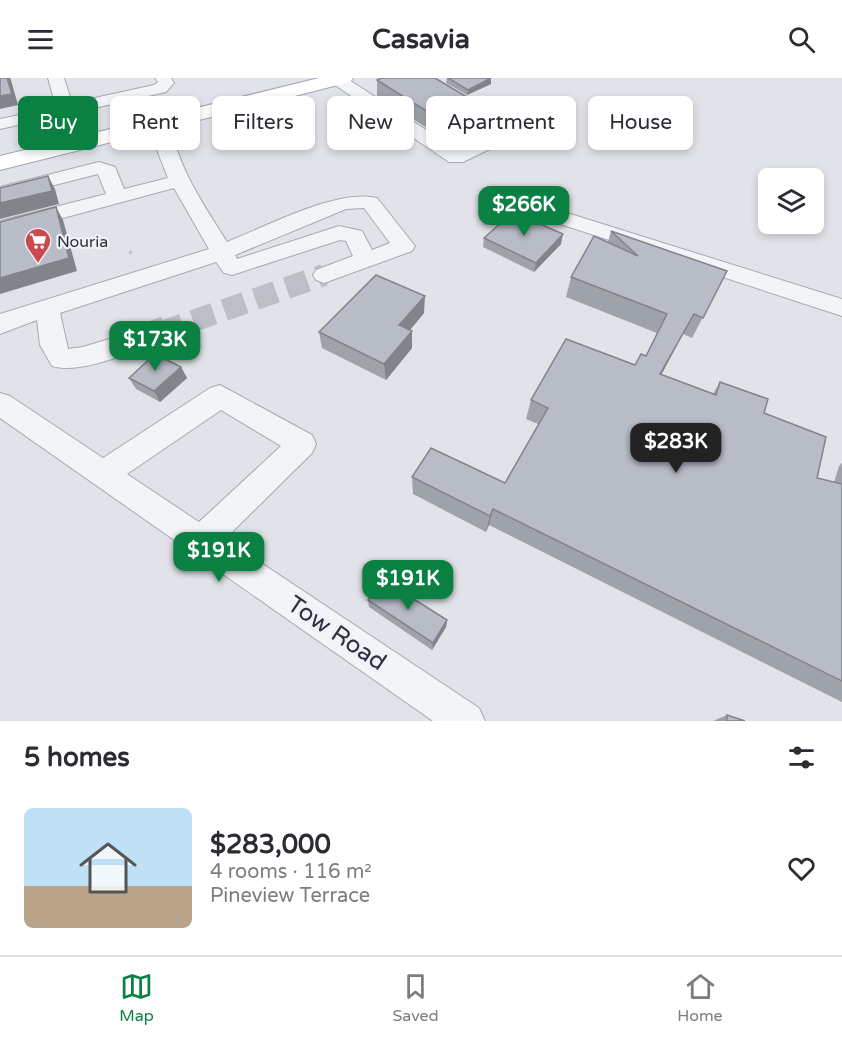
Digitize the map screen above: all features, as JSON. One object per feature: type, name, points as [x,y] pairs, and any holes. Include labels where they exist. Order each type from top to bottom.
[{"type":"main road","points":[[200,113],[302,85],[340,79]]},
{"type":"main road","points":[[1,163],[110,136]]},
{"type":"street","points":[[56,78],[62,96]]},
{"type":"street","points":[[98,103],[160,89],[166,83],[163,78]]},
{"type":"street","points":[[340,79],[456,158],[513,131],[422,78]]},
{"type":"street","points":[[0,124],[18,120]]},
{"type":"street","points":[[166,150],[179,181],[226,261]]},
{"type":"street","points":[[0,193],[99,168],[108,171],[117,197]]},
{"type":"street","points":[[0,228],[179,181]]},
{"type":"street","points":[[226,261],[343,203],[370,201],[404,246],[324,275]]},
{"type":"street","points":[[564,218],[842,308]]},
{"type":"street","points":[[0,325],[49,318],[226,261],[339,233],[354,236],[366,260]]},
{"type":"street","points":[[49,318],[53,345],[61,359],[83,357],[149,336]]},
{"type":"street","points":[[103,474],[220,396],[302,444],[201,541]]},
{"type":"street","name":"Tow Road","points":[[0,404],[466,721]]},
{"type":"building","points":[[0,78],[7,78],[12,94],[0,96]]},
{"type":"building","points":[[381,78],[435,78],[465,96],[426,96],[426,111],[414,103],[414,96],[402,96],[377,80]]},
{"type":"building","points":[[448,78],[491,78],[468,90]]},
{"type":"building","points":[[48,176],[52,191],[0,203],[0,188]]},
{"type":"building","points":[[56,207],[69,258],[0,278],[0,222]]},
{"type":"building","points":[[513,212],[563,234],[536,263],[484,238]]},
{"type":"building","points":[[611,231],[727,271],[703,318],[694,314],[660,374],[716,395],[720,382],[768,399],[764,413],[826,437],[817,478],[842,484],[842,681],[493,509],[490,516],[412,477],[431,448],[505,483],[548,408],[531,400],[566,339],[635,365],[641,354],[646,356],[667,314],[571,277],[594,236],[638,256]]},
{"type":"building","points":[[376,275],[425,296],[399,325],[412,331],[384,364],[319,332]]},
{"type":"building","points":[[155,354],[181,367],[154,391],[129,378]]},
{"type":"building","points":[[382,579],[447,620],[433,643],[368,600]]},
{"type":"building","points":[[727,715],[745,721],[727,721]]},
{"type":"tunnel","points":[[162,332],[324,275]]},
{"type":"tunnel","points":[[149,336],[166,330]]},
{"type":"place","name":"Nouria","points":[[38,264]]}]
